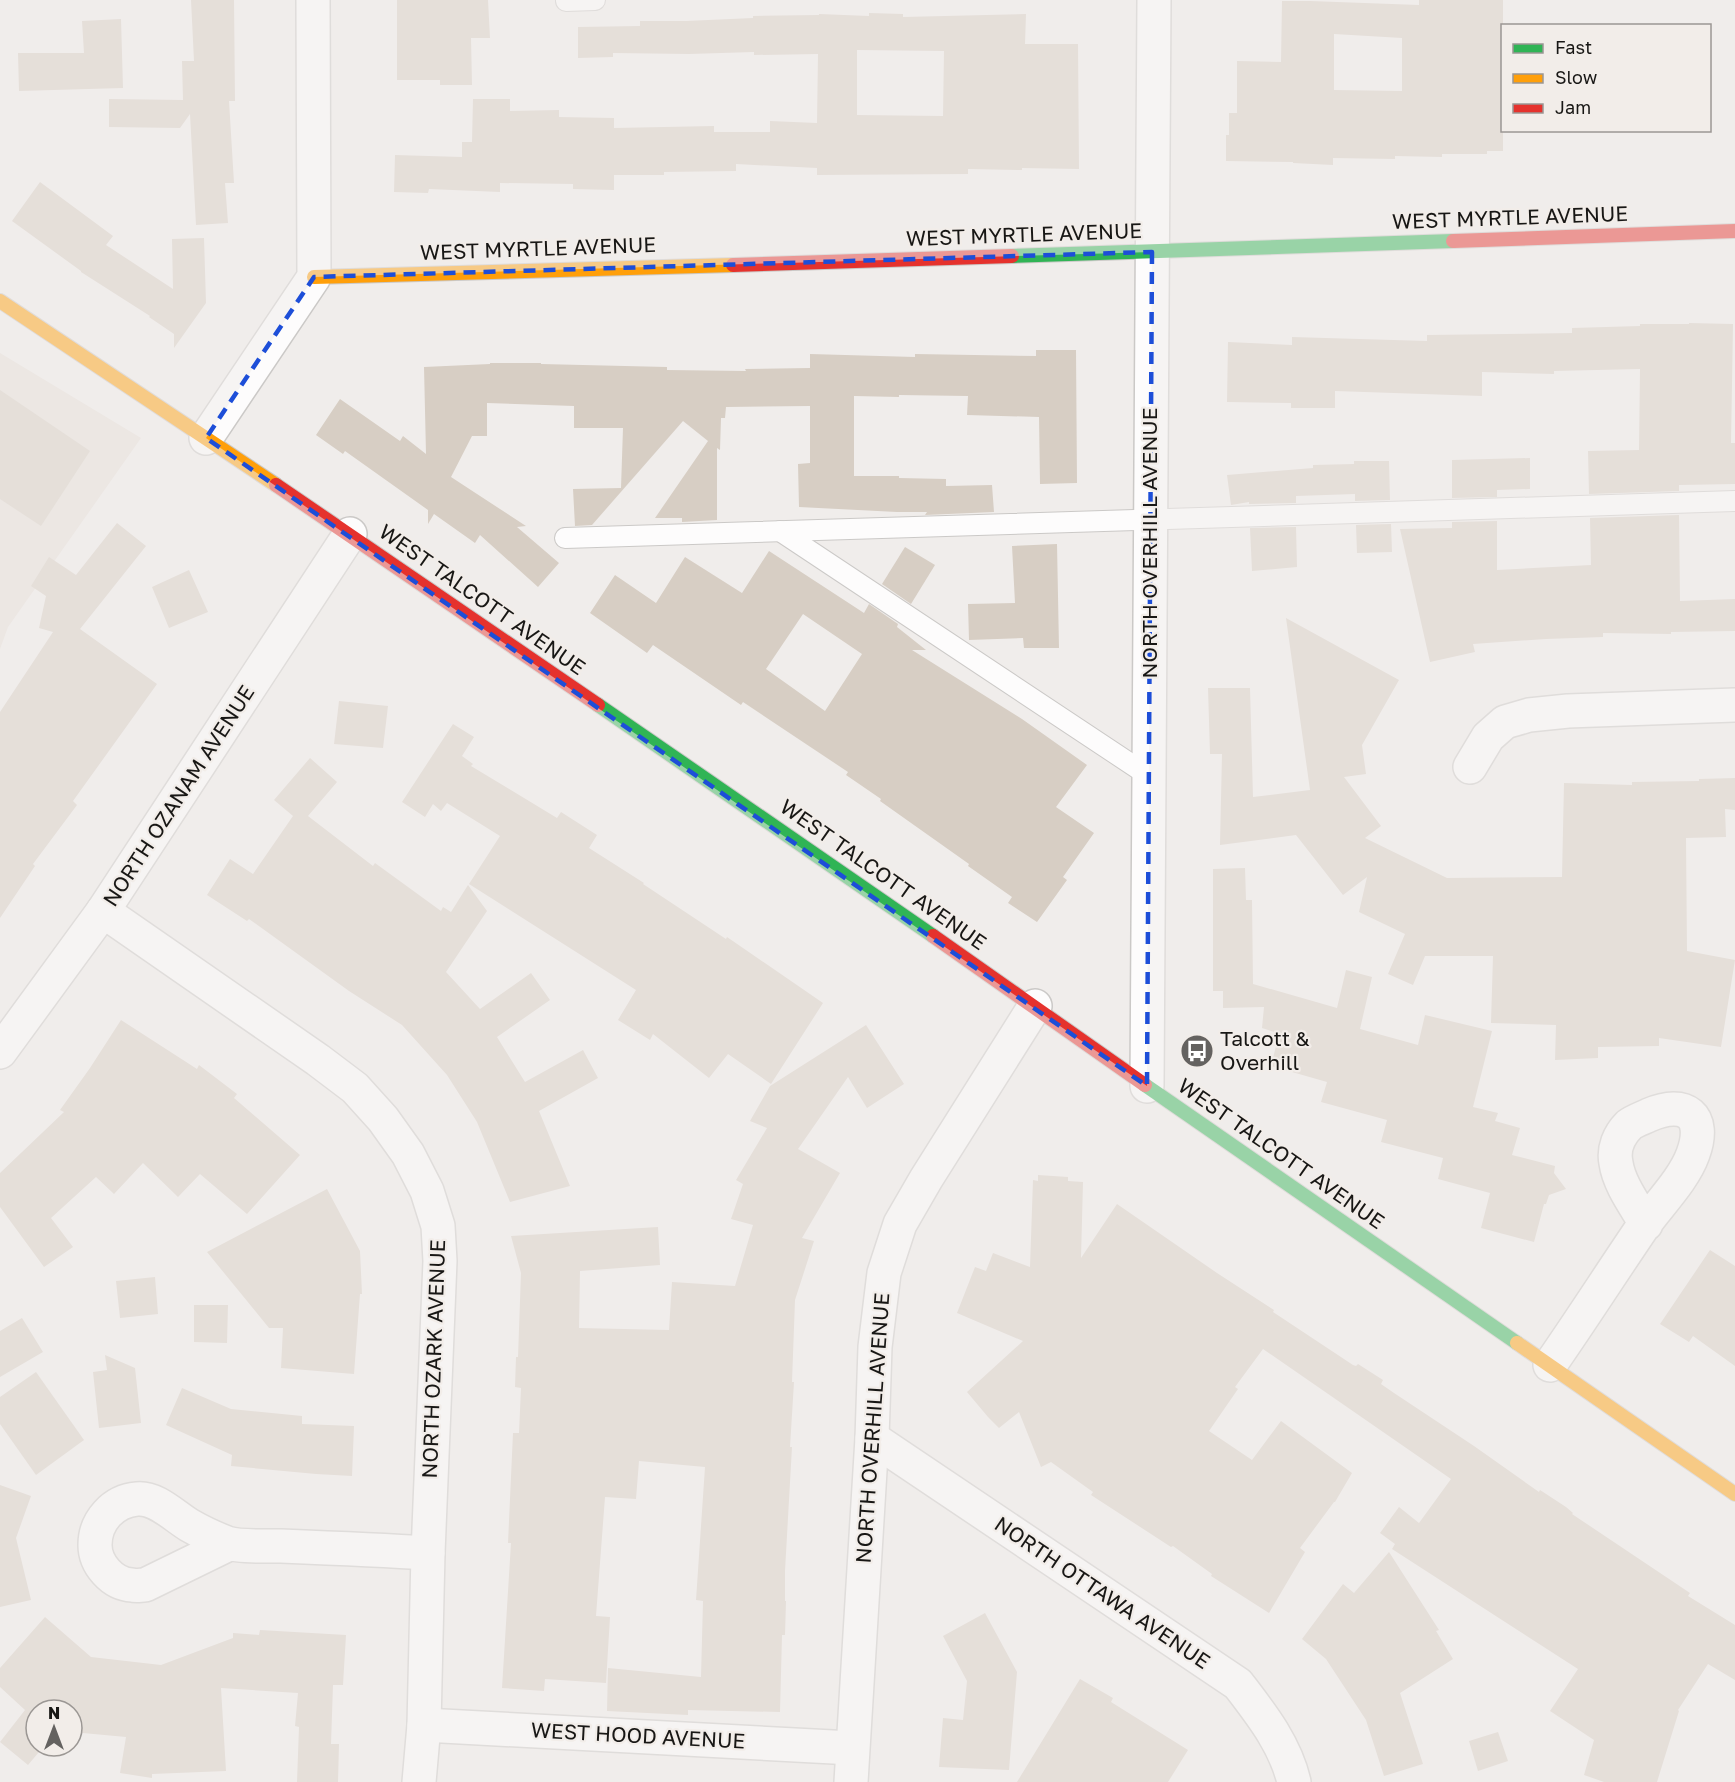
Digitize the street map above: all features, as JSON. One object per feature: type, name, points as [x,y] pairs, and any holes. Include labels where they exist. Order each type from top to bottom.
[{"type":"street","points":[[206,438],[314,277],[313,0]]},
{"type":"street","name":"NORTH OVERHILL AVENUE","points":[[1147,1086],[1154,0]]},
{"type":"street","name":"WEST MYRTLE AVENUE","points":[[314,277],[1152,252],[1735,231]]},
{"type":"street","name":"WEST TALCOTT AVENUE","points":[[0,301],[350,534],[1035,1006],[1735,1494]]},
{"type":"street","name":"NORTH OZANAM AVENUE","points":[[0,1052],[103,912],[350,534]]},
{"type":"street","points":[[1470,767],[1488,737],[1505,722],[1529,715],[1569,711],[1735,705]]},
{"type":"street","name":"NORTH OZARK AVENUE","points":[[103,912],[355,1088],[383,1119],[408,1154],[427,1191],[438,1226],[440,1262],[419,1782]]},
{"type":"street","name":"NORTH OVERHILL AVENUE","points":[[851,1782],[872,1438],[875,1347],[884,1273],[900,1224],[1035,1006]]},
{"type":"street","points":[[1550,1365],[1646,1224]]},
{"type":"street","name":"NORTH OTTAWA AVENUE","points":[[872,1438],[1238,1684],[1273,1731],[1291,1768],[1294,1782]]},
{"type":"street","points":[[230,1544],[428,1553]]},
{"type":"street","name":"WEST HOOD AVENUE","points":[[423,1725],[852,1748]]},
{"type":"lane","points":[[566,1],[595,0]]},
{"type":"lane","points":[[565,538],[1735,501]]},
{"type":"lane","points":[[780,531],[1149,776]]},
{"type":"highlighted area","points":[[1152,252],[1147,1086],[206,438],[314,277]]},
{"type":"shaded area","points":[[0,353],[141,438],[8,627],[0,649]]},
{"type":"building","points":[[191,0],[234,0],[235,101],[229,101],[234,183],[225,183],[228,223],[196,225],[190,114],[180,128],[109,127],[109,99],[183,100],[182,61],[194,61]]},
{"type":"building","points":[[397,0],[488,0],[490,38],[471,38],[472,85],[440,85],[440,80],[397,80]]},
{"type":"building","points":[[1419,0],[1503,0],[1501,132],[1503,132],[1503,151],[1487,151],[1487,154],[1442,154],[1442,157],[1395,156],[1395,159],[1333,158],[1333,165],[1226,161],[1229,113],[1237,113],[1237,61],[1281,62],[1282,1],[1419,5]],"holes":[[[1334,34],[1402,38],[1402,91],[1334,90]]]},
{"type":"building","points":[[869,13],[903,14],[903,17],[1026,14],[1025,44],[1078,44],[1079,169],[968,169],[968,174],[817,175],[817,168],[736,164],[736,171],[614,175],[614,190],[573,189],[573,184],[500,183],[500,192],[429,189],[428,193],[394,192],[395,155],[462,157],[462,142],[472,142],[473,99],[510,99],[510,111],[559,110],[559,117],[614,118],[614,128],[714,126],[714,132],[770,132],[770,121],[817,123],[818,54],[613,53],[613,57],[578,58],[578,27],[640,26],[640,21],[686,21],[753,18],[753,16],[819,14],[869,16]],"holes":[[[857,50],[944,51],[943,116],[857,115]]]},
{"type":"building","points":[[121,19],[123,88],[19,91],[18,53],[84,53],[82,21]]},
{"type":"building","points":[[40,182],[113,236],[106,245],[173,289],[172,239],[204,238],[206,303],[174,348],[174,334],[81,272],[12,221]]},
{"type":"building","points":[[1689,323],[1733,324],[1731,443],[1735,443],[1735,484],[1679,485],[1679,491],[1589,494],[1588,451],[1639,450],[1640,369],[1554,371],[1554,374],[1482,372],[1482,396],[1335,391],[1335,408],[1291,408],[1291,403],[1227,402],[1228,342],[1292,345],[1292,337],[1427,341],[1427,335],[1572,333],[1572,328]]},
{"type":"building","points":[[1036,350],[1076,350],[1077,483],[1040,484],[1039,417],[967,415],[968,396],[854,396],[854,476],[946,479],[946,486],[992,485],[994,512],[925,515],[927,512],[799,507],[798,464],[810,463],[810,406],[726,407],[725,418],[721,418],[720,450],[717,448],[717,520],[682,522],[682,518],[655,518],[708,441],[683,421],[592,525],[575,526],[573,489],[621,488],[623,428],[574,428],[574,406],[487,403],[487,436],[472,436],[451,477],[526,526],[517,527],[559,563],[538,587],[480,535],[475,543],[434,514],[428,524],[428,510],[345,451],[343,454],[316,435],[340,399],[400,441],[403,436],[426,454],[424,367],[541,363],[667,367],[667,370],[746,371],[745,369],[810,368],[810,354],[915,357],[915,354],[1036,356]]},
{"type":"building","points":[[0,390],[90,451],[41,526],[0,499]]},
{"type":"building","points":[[1530,458],[1530,489],[1497,490],[1497,497],[1452,498],[1452,460]]},
{"type":"building","points":[[1354,461],[1389,461],[1390,500],[1355,501],[1355,494],[1296,496],[1296,503],[1249,504],[1249,502],[1231,505],[1227,475],[1313,468],[1313,465],[1354,464]]},
{"type":"building","points":[[1679,515],[1680,601],[1735,599],[1735,631],[1671,632],[1671,634],[1603,633],[1603,637],[1473,644],[1475,652],[1430,662],[1400,529],[1452,528],[1452,522],[1497,521],[1497,570],[1591,565],[1590,518]]},
{"type":"building","points":[[117,523],[146,546],[80,629],[157,684],[73,801],[77,805],[33,864],[35,866],[0,918],[0,712],[53,632],[39,628],[46,596],[31,586],[49,557],[76,575]]},
{"type":"building","points":[[1391,524],[1392,552],[1357,553],[1356,525]]},
{"type":"building","points":[[1296,527],[1297,567],[1252,571],[1250,528]]},
{"type":"building","points":[[1057,544],[1059,648],[1024,648],[1023,638],[969,640],[968,604],[1015,603],[1012,546]]},
{"type":"building","points":[[905,547],[935,565],[911,604],[882,584]]},
{"type":"building","points":[[769,551],[864,613],[869,604],[898,624],[897,627],[926,650],[912,650],[1022,719],[1087,765],[1056,807],[1094,833],[1063,877],[1067,880],[1037,922],[1008,903],[1012,897],[880,801],[881,799],[846,775],[848,772],[743,702],[741,705],[653,645],[647,653],[590,613],[615,575],[656,603],[685,557],[742,593]],"holes":[[[803,614],[862,654],[825,711],[766,669]]]},
{"type":"building","points":[[189,570],[208,612],[169,628],[152,587]]},
{"type":"building","points":[[1286,618],[1399,680],[1362,745],[1366,774],[1344,777],[1381,826],[1365,838],[1447,878],[1562,877],[1564,783],[1632,785],[1632,782],[1735,778],[1735,810],[1725,809],[1726,837],[1686,838],[1687,951],[1735,960],[1721,1047],[1659,1038],[1659,1046],[1598,1047],[1598,1058],[1555,1060],[1556,1025],[1491,1023],[1493,956],[1425,956],[1413,985],[1388,974],[1405,934],[1359,912],[1367,877],[1343,895],[1296,835],[1220,845],[1222,754],[1210,754],[1208,688],[1250,688],[1253,797],[1310,790]]},
{"type":"building","points":[[339,701],[388,706],[383,748],[334,744]]},
{"type":"building","points":[[453,724],[474,737],[462,756],[473,764],[471,766],[557,818],[561,812],[597,835],[589,848],[726,939],[727,937],[823,1003],[771,1084],[728,1054],[709,1078],[653,1034],[650,1040],[618,1020],[636,990],[469,884],[500,836],[447,803],[441,811],[433,804],[425,817],[402,802]]},
{"type":"building","points":[[310,758],[337,782],[308,816],[373,866],[375,863],[441,911],[443,907],[451,912],[468,885],[487,911],[446,972],[480,1009],[531,973],[550,1000],[497,1037],[525,1082],[583,1050],[598,1078],[539,1111],[570,1186],[510,1202],[477,1122],[447,1075],[402,1025],[349,991],[249,919],[247,921],[207,895],[230,859],[253,874],[293,816],[274,800]]},
{"type":"building","points":[[1245,868],[1246,900],[1252,900],[1253,984],[1337,1008],[1346,970],[1372,977],[1360,1029],[1418,1045],[1425,1015],[1492,1031],[1473,1107],[1498,1113],[1495,1121],[1520,1128],[1512,1155],[1555,1166],[1554,1173],[1566,1189],[1549,1195],[1544,1204],[1534,1242],[1481,1228],[1490,1193],[1438,1179],[1443,1158],[1381,1142],[1387,1120],[1321,1102],[1327,1082],[1271,1066],[1276,1046],[1271,1045],[1274,1032],[1262,1028],[1264,1007],[1223,1008],[1223,991],[1213,991],[1213,869]]},
{"type":"building","points":[[121,1020],[197,1069],[199,1065],[237,1094],[234,1098],[300,1155],[247,1214],[200,1174],[178,1197],[143,1163],[114,1194],[96,1177],[51,1218],[73,1247],[44,1267],[0,1207],[0,1173],[64,1112],[60,1110]]},
{"type":"building","points":[[866,1025],[904,1084],[867,1108],[848,1077],[798,1149],[840,1173],[802,1238],[814,1241],[795,1300],[790,1447],[792,1447],[780,1712],[688,1710],[688,1715],[607,1711],[608,1668],[701,1677],[703,1601],[696,1600],[705,1467],[639,1461],[636,1499],[605,1497],[596,1616],[610,1617],[606,1683],[545,1679],[544,1691],[502,1688],[511,1543],[508,1543],[513,1433],[519,1433],[521,1388],[515,1387],[521,1273],[511,1236],[658,1227],[660,1265],[580,1271],[579,1328],[669,1330],[672,1282],[735,1286],[753,1225],[731,1219],[743,1184],[736,1180],[767,1128],[750,1121],[770,1086]]},
{"type":"building","points":[[1038,1175],[1068,1177],[1068,1181],[1083,1182],[1081,1258],[1117,1204],[1353,1365],[1358,1364],[1383,1380],[1381,1384],[1539,1492],[1540,1490],[1566,1507],[1572,1514],[1690,1593],[1688,1596],[1735,1625],[1735,1680],[1708,1664],[1678,1710],[1657,1782],[1604,1782],[1584,1775],[1594,1740],[1550,1711],[1578,1669],[1392,1549],[1395,1544],[1380,1533],[1399,1507],[1419,1523],[1451,1479],[1263,1349],[1235,1387],[1238,1389],[1209,1431],[1252,1460],[1281,1421],[1352,1473],[1335,1502],[1300,1548],[1305,1552],[1269,1613],[1211,1576],[1212,1574],[1173,1546],[1171,1547],[1091,1495],[1093,1492],[1051,1462],[1041,1467],[1019,1412],[999,1428],[967,1392],[1023,1341],[957,1313],[975,1267],[986,1271],[993,1253],[1030,1267],[1033,1180],[1038,1181]]},
{"type":"building","points":[[327,1189],[360,1251],[362,1294],[360,1294],[354,1374],[281,1368],[283,1328],[269,1328],[207,1252]]},
{"type":"building","points":[[1710,1250],[1735,1266],[1735,1366],[1693,1336],[1689,1342],[1660,1324]]},
{"type":"building","points":[[155,1277],[158,1314],[120,1318],[116,1281]]},
{"type":"building","points":[[194,1305],[228,1305],[227,1343],[194,1342]]},
{"type":"building","points":[[22,1318],[43,1352],[0,1377],[0,1331]]},
{"type":"building","points":[[105,1355],[135,1368],[141,1423],[99,1428],[93,1372],[107,1370]]},
{"type":"building","points":[[36,1372],[84,1440],[36,1475],[0,1424],[0,1397]]},
{"type":"building","points":[[182,1388],[231,1409],[302,1416],[302,1424],[354,1426],[352,1476],[231,1466],[232,1455],[166,1425]]},
{"type":"building","points":[[0,1485],[31,1496],[16,1538],[31,1600],[0,1607]]},
{"type":"building","points":[[1389,1552],[1439,1630],[1436,1631],[1453,1659],[1400,1693],[1423,1764],[1384,1776],[1366,1720],[1326,1659],[1302,1639],[1343,1584],[1354,1593]]},
{"type":"building","points":[[985,1613],[1017,1672],[1009,1770],[939,1767],[943,1718],[963,1720],[967,1681],[943,1636]]},
{"type":"building","points":[[45,1617],[91,1657],[161,1665],[233,1638],[233,1633],[259,1635],[260,1630],[346,1635],[343,1685],[333,1685],[331,1744],[339,1744],[338,1782],[297,1782],[299,1727],[295,1726],[298,1693],[221,1688],[226,1771],[152,1774],[152,1778],[120,1773],[126,1737],[84,1733],[84,1698],[24,1698],[24,1709],[0,1687],[0,1668]]},
{"type":"building","points":[[1080,1679],[1113,1698],[1111,1702],[1188,1750],[1168,1782],[1017,1782]]},
{"type":"building","points":[[24,1711],[24,1758],[34,1758],[28,1765],[0,1742]]},
{"type":"building","points":[[1498,1732],[1508,1761],[1478,1771],[1469,1741]]},
{"type":"traffic: fast","points":[[1012,256],[1453,241]]},
{"type":"traffic: fast","points":[[598,705],[933,936]]},
{"type":"traffic: fast","points":[[1145,1085],[1517,1343]]},
{"type":"traffic: slow","points":[[314,277],[733,265]]},
{"type":"traffic: slow","points":[[0,301],[276,485]]},
{"type":"traffic: slow","points":[[1517,1343],[1735,1494]]},
{"type":"traffic: jam","points":[[1453,241],[1735,231]]},
{"type":"traffic: jam","points":[[733,265],[1012,256]]},
{"type":"traffic: jam","points":[[276,485],[598,705]]},
{"type":"traffic: jam","points":[[933,936],[1145,1085]]},
{"type":"place","name":"Talcott & Overhill","points":[[1197,1051]]}]
